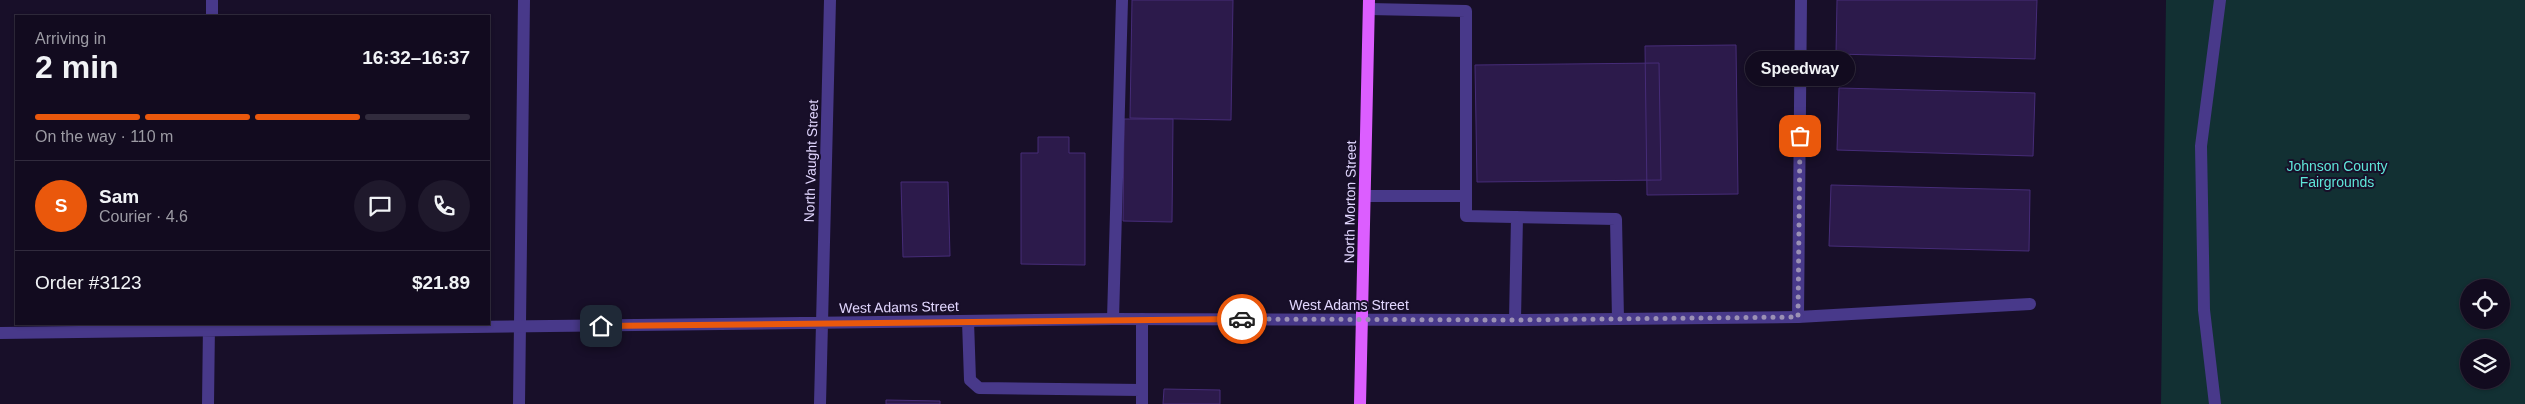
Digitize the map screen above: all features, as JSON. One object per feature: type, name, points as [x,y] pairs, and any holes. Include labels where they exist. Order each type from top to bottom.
[{"type":"main road","name":"North Morton Street","points":[[1360,404],[1369,4]]},
{"type":"street","points":[[212,0],[212,15]]},
{"type":"street","points":[[519,404],[522,327],[524,0]]},
{"type":"street","name":"North Vaught Street","points":[[820,404],[830,0]]},
{"type":"street","points":[[1113,319],[1122,0]]},
{"type":"street","points":[[1798,317],[1801,0]]},
{"type":"street","points":[[2215,404],[2204,310],[2201,146],[2220,0]]},
{"type":"street","points":[[1369,4],[1466,10],[1466,216],[1616,219],[1618,318]]},
{"type":"street","points":[[1365,196],[1466,196]]},
{"type":"street","points":[[1515,320],[1517,217]]},
{"type":"street","name":"West Adams Street","points":[[0,333],[209,328],[522,327],[1113,319],[1515,320],[1798,317],[2030,304]]},
{"type":"street","points":[[1142,319],[1142,404]]},
{"type":"street","points":[[968,322],[970,380],[980,388],[1141,390]]},
{"type":"street","points":[[208,404],[209,328]]},
{"type":"green space","name":"Johnson County Fairgrounds","points":[[2166,0],[2525,0],[2525,404],[2161,404]]},
{"type":"building","points":[[1132,0],[1233,0],[1231,120],[1130,118]]},
{"type":"building","points":[[1837,0],[2037,0],[2035,59],[1836,54]]},
{"type":"building","points":[[1736,45],[1738,194],[1647,195],[1645,46]]},
{"type":"building","points":[[1659,63],[1661,180],[1477,182],[1475,65]]},
{"type":"building","points":[[1839,88],[2035,93],[2033,156],[1837,150]]},
{"type":"building","points":[[1124,119],[1173,119],[1172,222],[1123,221]]},
{"type":"building","points":[[1038,137],[1069,137],[1069,153],[1085,153],[1085,265],[1021,264],[1021,153],[1038,153]]},
{"type":"building","points":[[901,182],[948,182],[950,256],[903,257]]},
{"type":"building","points":[[1831,185],[2030,190],[2029,251],[1829,246]]},
{"type":"building","points":[[1164,389],[1220,390],[1220,404],[1163,404]]},
{"type":"building","points":[[886,400],[940,401],[940,404],[886,404]]},
{"type":"way so far","points":[[1242,319],[1515,320],[1798,317],[1800,136]]},
{"type":"place","name":"Speedway","points":[[1800,136]]},
{"type":"route","points":[[601,326],[1242,319]]}]
